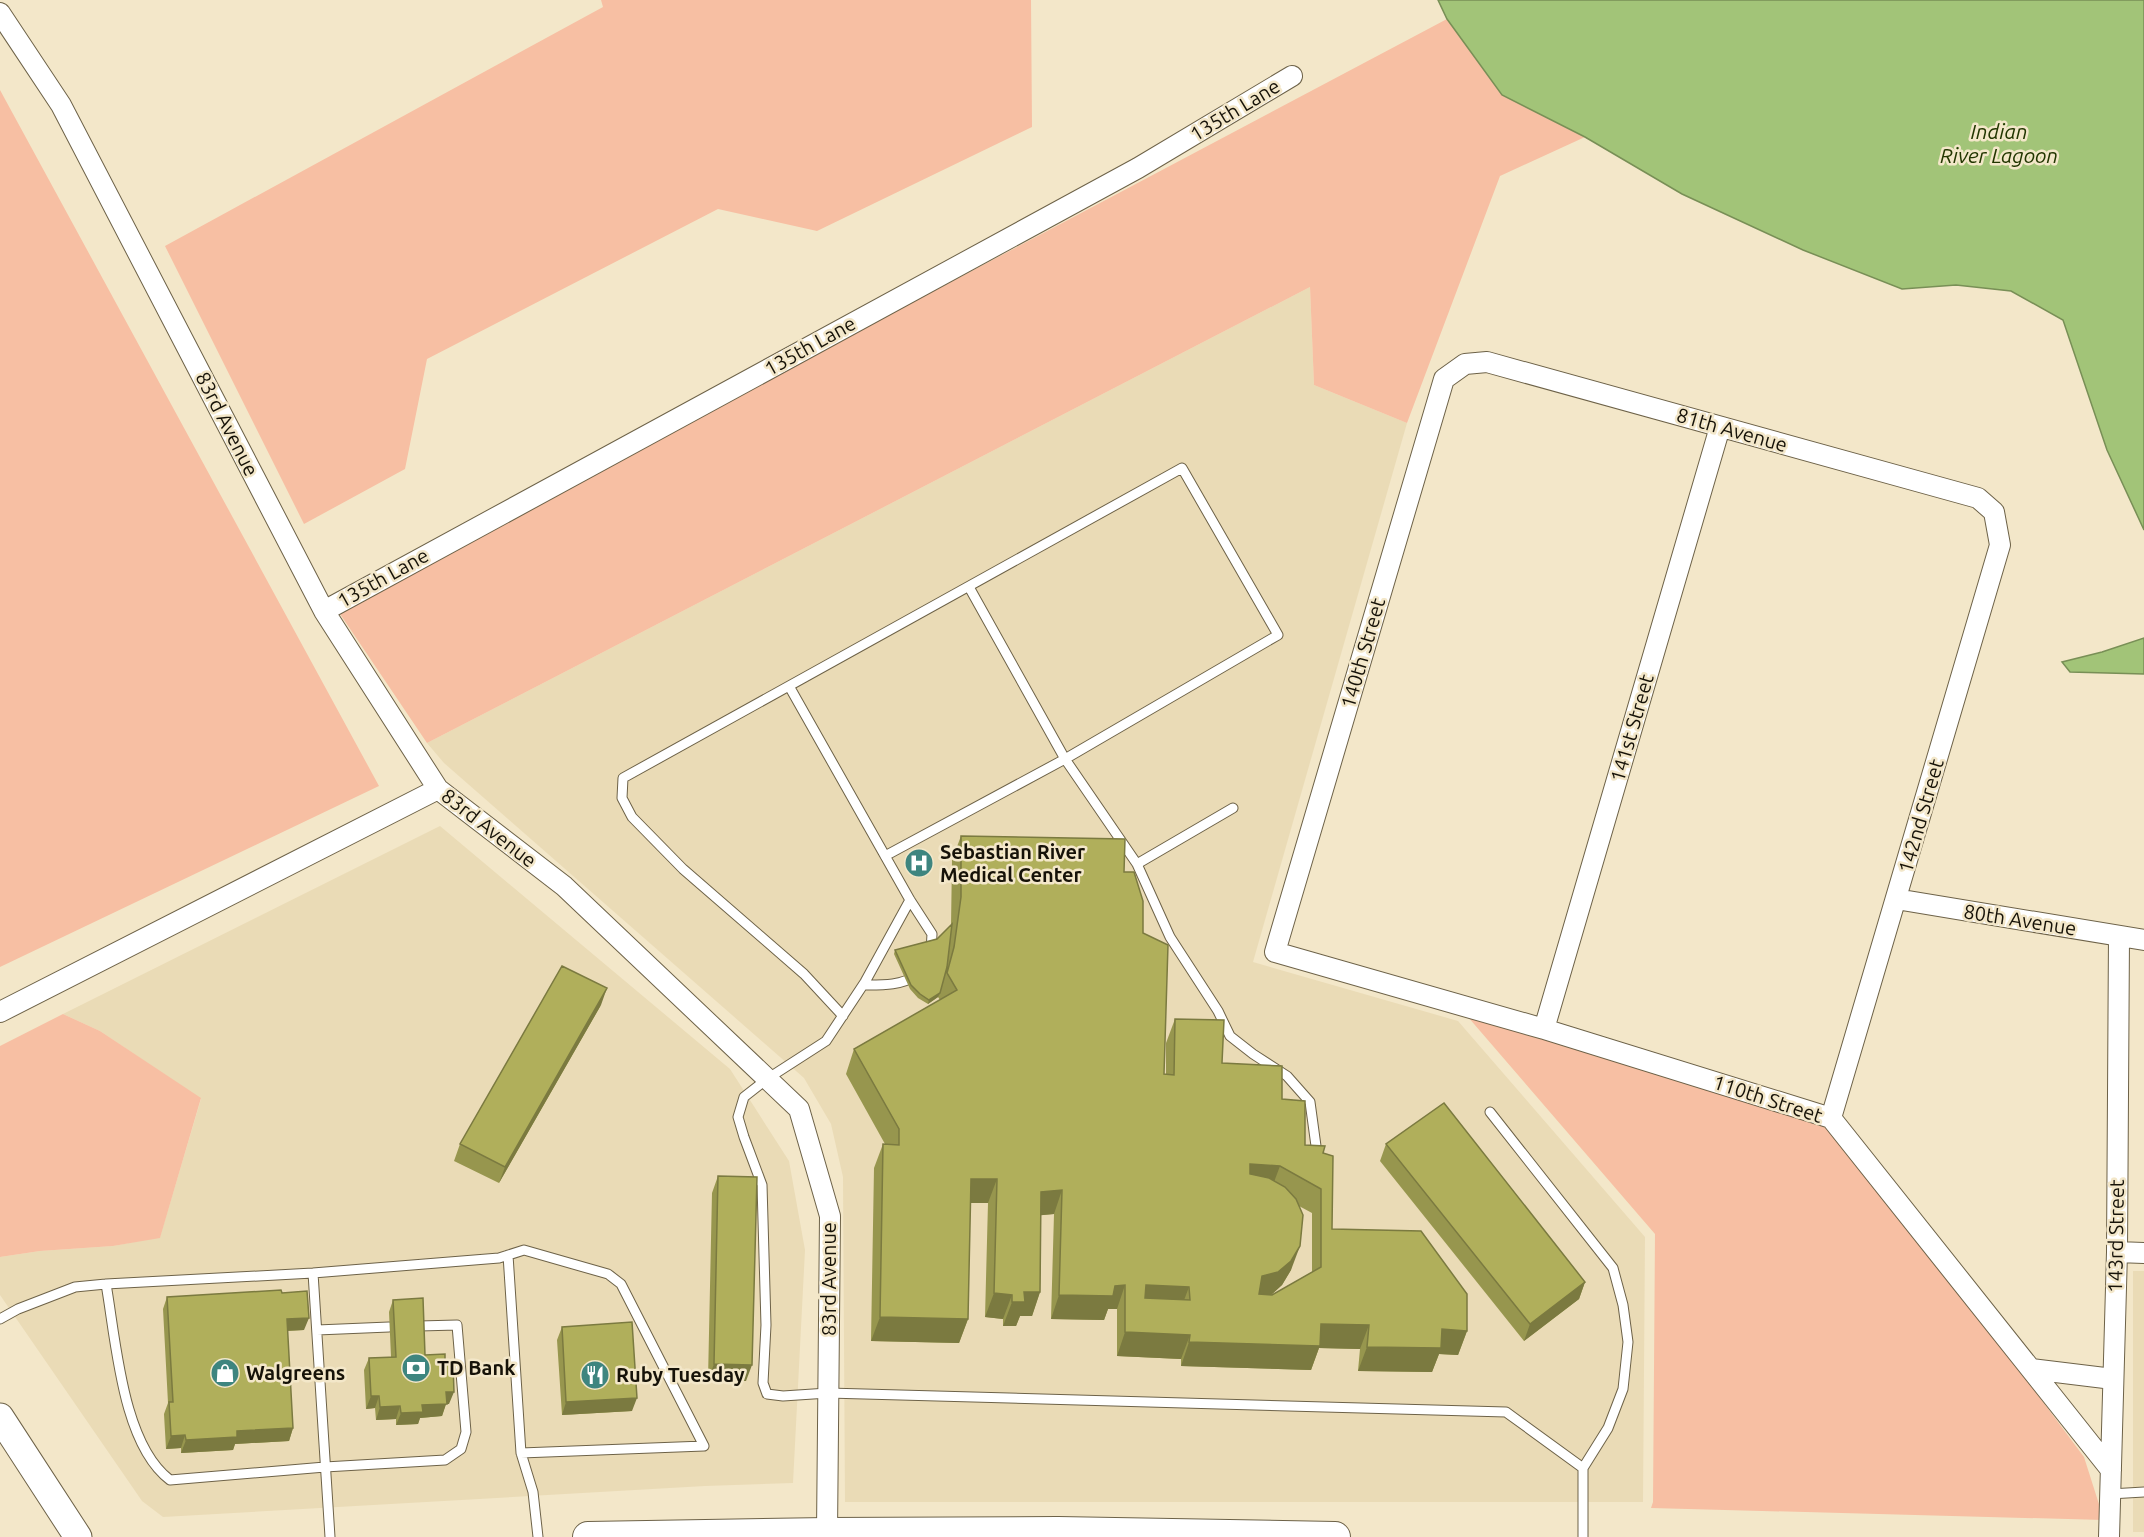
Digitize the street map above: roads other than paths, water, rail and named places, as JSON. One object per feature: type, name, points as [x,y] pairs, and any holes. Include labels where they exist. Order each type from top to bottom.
[{"type":"main road","points":[[0,1417],[78,1537]]},
{"type":"main road","points":[[588,1537],[1058,1532],[1335,1537]]},
{"type":"street","name":"83rd Avenue","points":[[0,13],[61,105],[324,611],[438,789],[564,886],[799,1109],[830,1216],[825,1535]]},
{"type":"street","name":"135th Lane","points":[[324,611],[1138,168],[1292,76]]},
{"type":"street","name":"81th Avenue","points":[[1464,364],[1487,362],[1978,498],[1994,512]]},
{"type":"street","name":"140th Street","points":[[1275,952],[1444,379],[1464,364]]},
{"type":"street","name":"141st Street","points":[[1544,1029],[1720,427]]},
{"type":"street","name":"142nd Street","points":[[1831,1118],[2000,545],[1994,512]]},
{"type":"street","points":[[0,1012],[438,789]]},
{"type":"street","name":"80th Avenue","points":[[1896,899],[2144,940]]},
{"type":"street","name":"143rd Street","points":[[2109,1537],[2117,1252],[2119,936]]},
{"type":"street","name":"110th Street","points":[[1275,952],[1544,1029],[1831,1118],[2111,1470]]},
{"type":"street","points":[[2117,1252],[2144,1253]]},
{"type":"street","points":[[2031,1369],[2113,1379]]},
{"type":"lane","points":[[843,1016],[804,974],[683,869],[632,817],[622,798],[623,778],[1182,468],[1278,635],[1065,759],[885,856]]},
{"type":"lane","points":[[969,587],[1065,759],[1137,864],[1170,937],[1218,1011],[1230,1035],[1253,1054],[1287,1076],[1310,1102],[1316,1146]]},
{"type":"lane","points":[[789,686],[910,900],[932,934],[931,951],[926,963],[913,978],[892,984],[863,985]]},
{"type":"lane","points":[[1137,864],[1233,808]]},
{"type":"lane","points":[[910,900],[863,985],[826,1041],[767,1079],[744,1097],[738,1117],[762,1185],[766,1324],[763,1383],[767,1394],[783,1396],[828,1393],[1506,1412],[1583,1468]]},
{"type":"lane","points":[[1490,1112],[1613,1268],[1623,1305],[1628,1342],[1623,1389],[1608,1428],[1583,1468],[1583,1537]]},
{"type":"lane","points":[[0,1319],[18,1309],[75,1287],[314,1273],[499,1258],[524,1250],[608,1274],[621,1284],[704,1446],[521,1453]]},
{"type":"lane","points":[[508,1255],[521,1453],[533,1492],[538,1537]]},
{"type":"lane","points":[[314,1273],[330,1537]]},
{"type":"lane","points":[[106,1284],[126,1404],[143,1444],[158,1471],[170,1480],[325,1467],[445,1461],[461,1449],[466,1432],[457,1325],[419,1326]]},
{"type":"lane","points":[[317,1330],[389,1327]]},
{"type":"lane","points":[[2110,1494],[2144,1492]]},
{"type":"water","name":"Indian River Lagoon","points":[[1438,0],[2144,0],[2144,530],[2107,450],[2063,320],[2011,291],[1956,285],[1902,289],[1803,250],[1682,194],[1585,137],[1502,95],[1447,19]]},
{"type":"water","points":[[2144,638],[2144,674],[2070,672],[2062,662],[2102,652]]},
{"type":"place","name":"Sebastian River Medical Center","points":[[919,863]]},
{"type":"place","name":"TD Bank","points":[[416,1368]]},
{"type":"place","name":"Walgreens","points":[[225,1373]]},
{"type":"place","name":"Ruby Tuesday","points":[[595,1375]]}]
